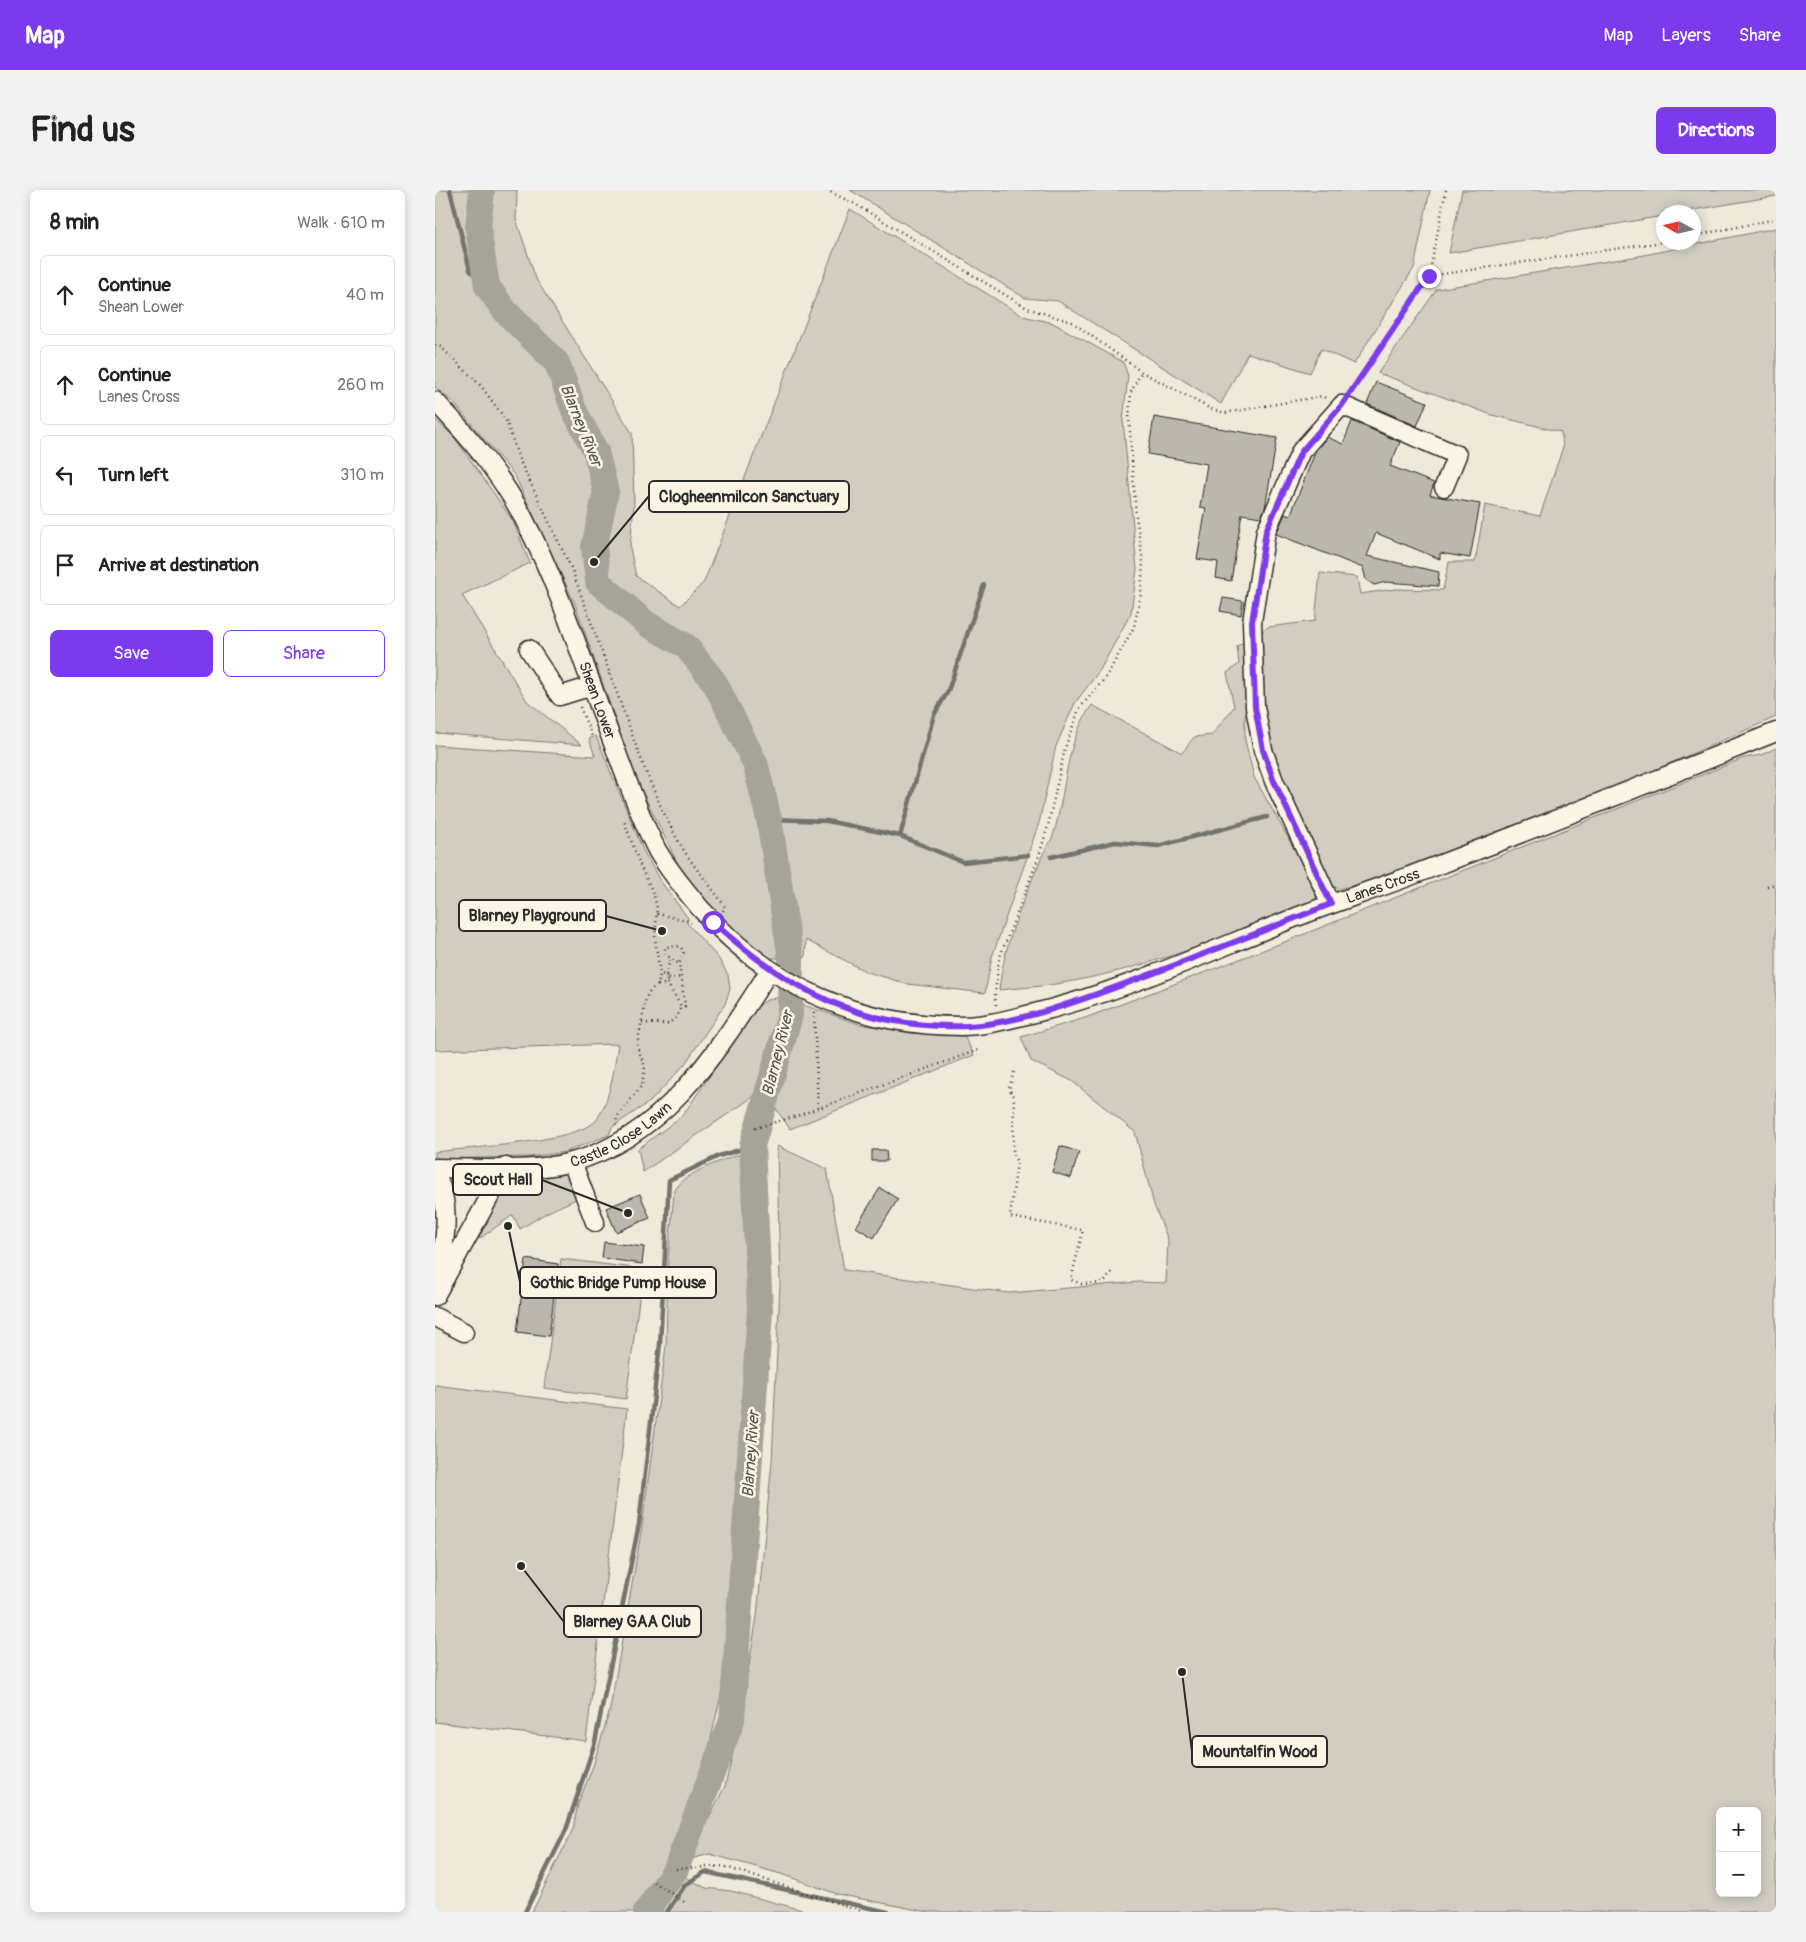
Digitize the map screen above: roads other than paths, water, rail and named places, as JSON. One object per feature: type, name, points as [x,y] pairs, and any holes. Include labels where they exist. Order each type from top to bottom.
[{"type":"street","name":"Shean Lower","points":[[435,401],[466,434],[496,472],[524,518],[559,597],[623,770],[658,851],[685,890],[713,922],[745,952],[777,975]]},
{"type":"street","points":[[1331,904],[1274,781],[1263,750],[1255,707],[1252,622],[1266,531],[1301,452],[1342,405],[1457,455],[1444,487]]},
{"type":"street","points":[[529,649],[560,696],[592,686]]},
{"type":"street","name":"Lanes Cross","points":[[777,975],[814,1002],[914,1024],[968,1026],[997,1022],[1072,1004],[1331,904],[1423,871],[1776,732]]},
{"type":"street","name":"Castle Close Lawn","points":[[745,952],[753,964],[754,983],[751,999]]},
{"type":"street","name":"Castle Close Lawn","points":[[435,1168],[545,1166],[572,1162],[618,1143],[642,1129],[683,1092],[713,1054],[751,999],[777,975]]},
{"type":"street","points":[[572,1162],[595,1222]]},
{"type":"street","points":[[435,1294],[506,1167]]},
{"type":"street","points":[[435,1174],[441,1184],[446,1212],[444,1250],[435,1294]]},
{"type":"street","points":[[435,1317],[464,1332]]},
{"type":"waterway","points":[[450,190],[470,270],[487,286]]},
{"type":"waterway","name":"Blarney River","points":[[482,190],[478,228],[487,286],[506,312],[557,363],[574,410],[596,452],[606,492],[594,547],[598,582],[647,624],[686,646],[715,683],[755,763],[769,819],[791,959],[790,1015],[752,1146],[760,1310],[732,1720],[676,1869],[646,1912]]},
{"type":"waterway","points":[[900,836],[934,715],[948,691],[984,585]]},
{"type":"waterway","points":[[1051,857],[1115,842],[1158,846],[1267,817]]},
{"type":"waterway","points":[[769,819],[827,821],[900,836],[963,862],[1028,855]]},
{"type":"waterway","points":[[525,1912],[566,1830],[595,1742],[639,1524],[660,1344],[669,1180],[719,1156],[752,1146]]},
{"type":"waterway","points":[[667,1912],[685,1885],[705,1872],[888,1912]]},
{"type":"place","name":"Clogheenmilcon Sanctuary","points":[[594,562]]},
{"type":"place","name":"Blarney Playground","points":[[662,931]]},
{"type":"place","name":"Scout Hall","points":[[628,1213]]},
{"type":"place","name":"Gothic Bridge Pump House","points":[[508,1226]]},
{"type":"place","name":"Blarney GAA Club","points":[[521,1566]]},
{"type":"place","name":"Mountalfin Wood","points":[[1182,1672]]}]
